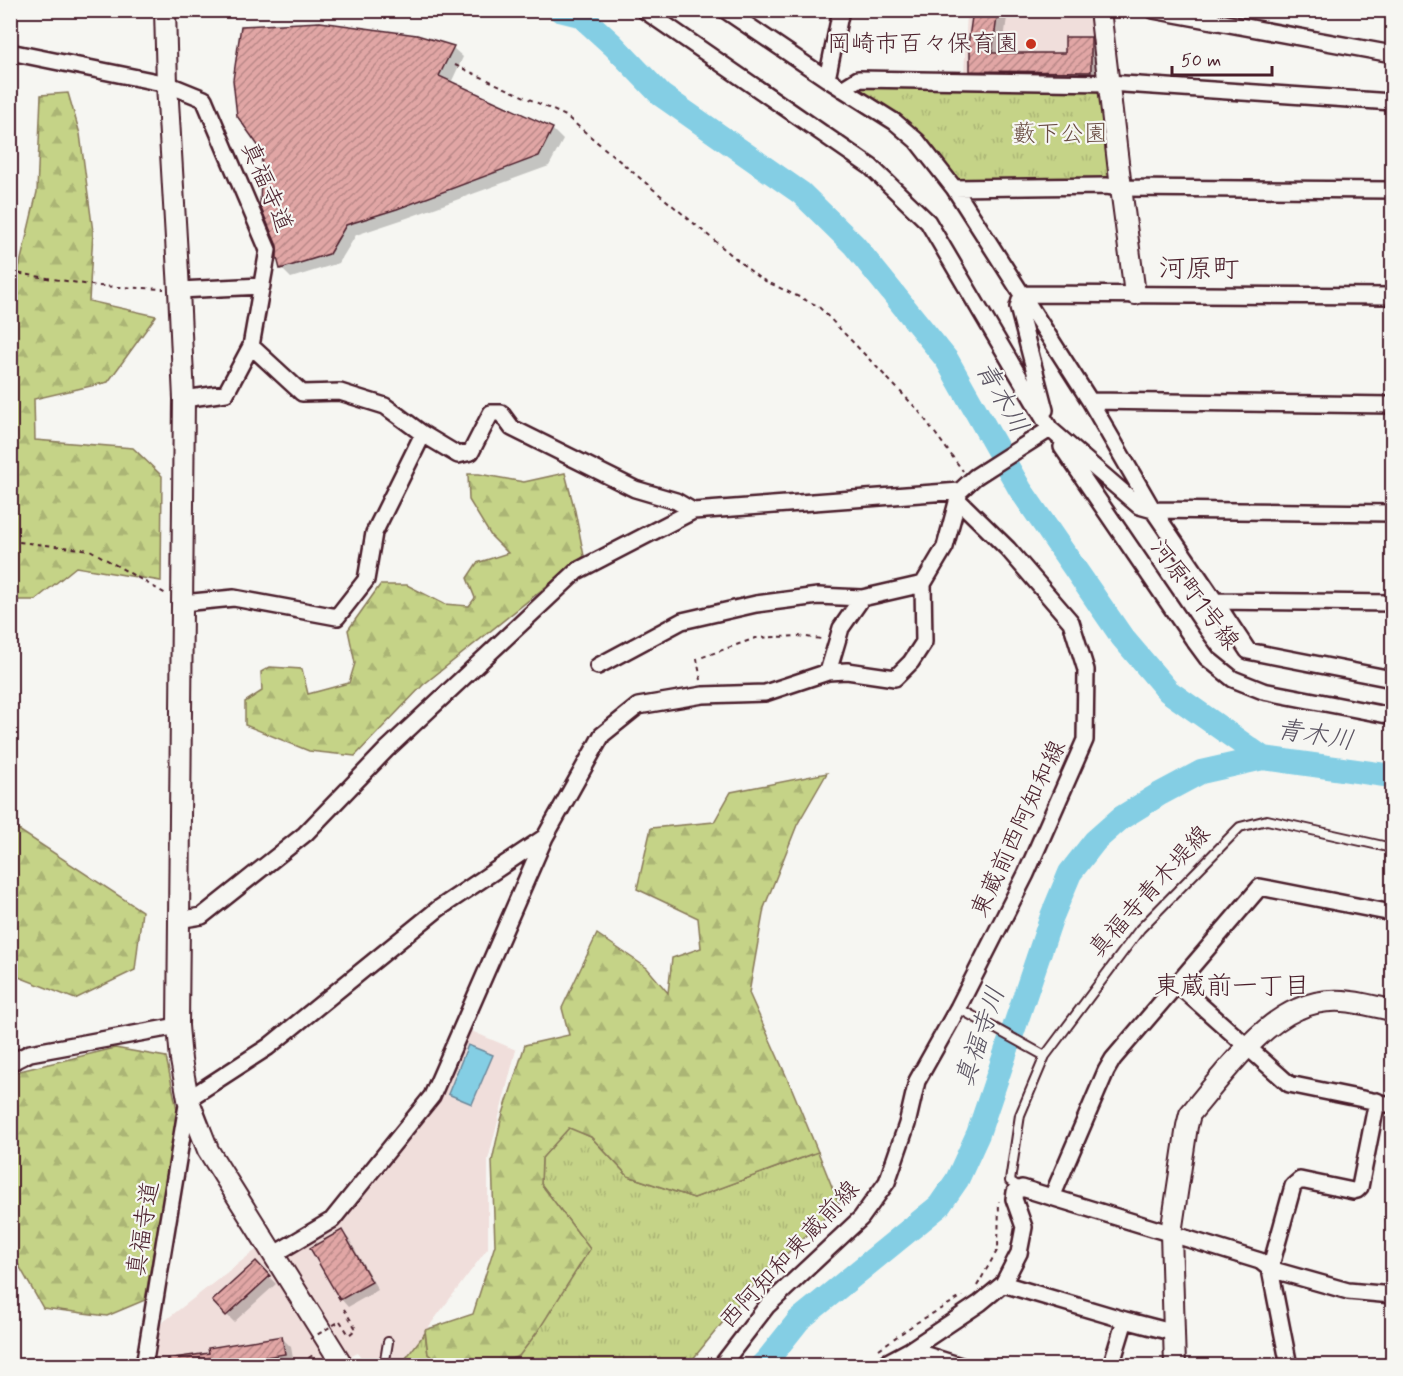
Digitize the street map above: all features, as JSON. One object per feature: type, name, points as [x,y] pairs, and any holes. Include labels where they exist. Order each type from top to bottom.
[{"type":"street","points":[[165,10],[184,399],[178,920],[178,1026],[181,1060],[188,1099],[208,1150],[341,1365]]},
{"type":"street","points":[[644,10],[871,167],[928,222],[1050,429],[1139,506],[1153,510],[1392,513]]},
{"type":"street","points":[[725,10],[895,122],[917,141],[954,188],[1090,401],[1153,510],[1248,651],[1392,679]]},
{"type":"street","points":[[827,79],[842,10]]},
{"type":"street","points":[[1100,10],[1135,294]]},
{"type":"street","points":[[1153,10],[1392,54]]},
{"type":"street","name":"真福寺道","points":[[10,52],[167,84],[204,99],[268,250],[251,346],[226,393],[184,399]]},
{"type":"street","points":[[842,89],[858,79],[1109,83],[1392,102]]},
{"type":"street","points":[[954,188],[1106,186],[1392,190]]},
{"type":"street","points":[[179,290],[262,286]]},
{"type":"street","points":[[1022,294],[1018,307],[1050,429]]},
{"type":"street","points":[[1022,294],[1392,296]]},
{"type":"street","points":[[251,346],[302,393],[340,392],[385,406],[423,434],[458,455],[471,452],[491,413],[501,413],[512,428],[635,489],[676,501],[693,511]]},
{"type":"street","points":[[1090,401],[1392,405]]},
{"type":"street","points":[[178,920],[202,916],[305,834],[386,750],[577,571],[693,511],[966,487],[1050,429]]},
{"type":"street","name":"河原町1号線","points":[[1050,429],[1207,658],[1233,679],[1263,691],[1392,716]]},
{"type":"street","points":[[182,603],[234,598],[337,617],[366,580],[375,532],[423,434]]},
{"type":"street","points":[[273,1255],[332,1220],[432,1096],[545,837],[602,735],[638,706],[704,695],[765,693],[828,672],[847,671],[895,678],[911,662],[924,642],[922,584],[945,547],[966,487]]},
{"type":"street","name":"東蔵前西阿知和線","points":[[958,1008],[1026,873],[1085,740],[1086,669],[1071,622],[1008,549],[966,487]]},
{"type":"street","points":[[598,666],[682,621],[756,604],[818,596],[862,598],[922,584]]},
{"type":"street","points":[[828,672],[841,627],[862,598]]},
{"type":"street","points":[[1215,601],[1392,603]]},
{"type":"street","points":[[188,1099],[268,1047],[438,909],[545,837]]},
{"type":"street","points":[[1052,1197],[1113,1059],[1260,887],[1392,913]]},
{"type":"street","points":[[1178,985],[1289,1084],[1385,1103],[1357,1191],[1300,1180],[1293,1186],[1270,1269],[1289,1365]]},
{"type":"street","points":[[1175,1365],[1171,1233],[1190,1114],[1247,1047],[1275,1022],[1300,1008],[1321,1002],[1342,1001],[1392,1010]]},
{"type":"street","name":"西阿知和東蔵前線","points":[[721,1365],[768,1306],[861,1218],[887,1182],[907,1124],[917,1081],[958,1008]]},
{"type":"street","points":[[10,1063],[30,1053],[178,1026]]},
{"type":"street","name":"真福寺道","points":[[144,1365],[188,1099]]},
{"type":"street","points":[[1022,1188],[1260,1261],[1270,1269],[1348,1290],[1392,1296]]},
{"type":"street","name":"真福寺青木堤線","points":[[1003,1284],[1019,1253],[1024,1227],[1014,1199],[1015,1192],[1022,1188]]},
{"type":"street","points":[[875,1357],[909,1350],[980,1303],[1003,1284],[1175,1333]]},
{"type":"street","points":[[1111,1365],[1125,1320]]},
{"type":"street","points":[[909,1350],[961,1365]]},
{"type":"lane","name":"真福寺青木堤線","points":[[1022,1188],[1010,1181],[1020,1115],[1045,1056],[1140,929],[1240,827],[1267,820],[1392,848]]},
{"type":"lane","points":[[958,1008],[1045,1056]]},
{"type":"lane","points":[[384,1365],[388,1342]]},
{"type":"path","points":[[455,65],[566,116],[759,278],[818,306],[918,410],[966,487]]},
{"type":"path","points":[[10,272],[97,286],[179,290]]},
{"type":"path","points":[[10,541],[90,550],[182,603]]},
{"type":"path","points":[[704,695],[697,659],[756,638],[798,636],[837,640]]},
{"type":"path","points":[[976,1288],[998,1249],[999,1198]]},
{"type":"path","points":[[855,1365],[875,1357],[916,1323],[966,1294]]},
{"type":"path","points":[[315,1345],[310,1339],[340,1321],[349,1335],[356,1329],[344,1309]]},
{"type":"path","points":[[301,1363],[319,1351]]},
{"type":"shaded area","name":"岡崎市百々保育園","points":[[967,11],[1093,11],[1101,78],[964,77]]},
{"type":"shaded area","points":[[469,1030],[516,1050],[488,1160],[488,1248],[400,1365],[366,1365],[358,1353],[332,1365],[151,1366],[158,1326],[261,1246],[273,1262],[337,1225],[438,1102]]},
{"type":"green space","name":"藪下公園","points":[[860,86],[1095,88],[1102,94],[1113,176],[1108,181],[955,179],[857,92]]},
{"type":"green space","points":[[68,93],[80,134],[93,232],[89,301],[156,316],[108,382],[34,399],[35,440],[133,448],[162,476],[161,581],[76,567],[35,600],[11,600],[11,288],[14,289],[37,192],[41,95]]},
{"type":"green space","points":[[565,473],[584,556],[423,685],[355,756],[309,751],[245,725],[245,702],[262,691],[261,672],[270,667],[302,669],[308,694],[349,683],[355,663],[348,630],[380,585],[407,585],[444,604],[469,606],[475,598],[467,578],[477,563],[508,553],[491,536],[469,500],[468,474],[524,482]]},
{"type":"green space","points":[[827,773],[797,825],[764,908],[749,993],[818,1152],[694,1198],[628,1176],[591,1137],[569,1128],[542,1158],[541,1184],[590,1249],[538,1331],[519,1356],[495,1365],[444,1366],[428,1354],[425,1330],[473,1314],[495,1245],[492,1161],[501,1120],[525,1045],[569,1035],[562,1008],[597,934],[647,968],[668,993],[672,958],[701,948],[698,918],[637,889],[651,828],[714,822],[731,792]]},
{"type":"green space","points":[[10,828],[16,828],[142,911],[135,970],[75,999],[11,974]]},
{"type":"green space","points":[[115,1048],[166,1057],[178,1114],[145,1300],[107,1316],[43,1308],[13,1255],[11,1073]]},
{"type":"green space","points":[[569,1127],[591,1137],[628,1176],[694,1198],[818,1152],[839,1204],[749,1290],[688,1365],[495,1366],[519,1356],[590,1249],[541,1184],[542,1158]]},
{"type":"green space","points":[[425,1333],[428,1354],[444,1365],[400,1366]]},
{"type":"water","points":[[468,1045],[493,1055],[472,1104],[448,1094]]},
{"type":"building","points":[[973,10],[998,10],[992,53],[1065,53],[1065,37],[1091,37],[1091,72],[970,71],[970,46],[968,45]]},
{"type":"building","points":[[320,22],[417,35],[454,46],[439,76],[553,128],[539,156],[397,209],[346,225],[329,254],[280,269],[277,246],[260,206],[262,151],[237,116],[233,80],[241,26]]},
{"type":"building","points":[[342,1230],[372,1282],[340,1300],[310,1248]]},
{"type":"building","points":[[256,1261],[270,1276],[226,1316],[212,1301]]},
{"type":"building","points":[[282,1336],[285,1354],[254,1359],[254,1365],[242,1365],[242,1363],[168,1365],[167,1359],[209,1353],[208,1348]]},
{"type":"waterway","name":"青木川","points":[[560,10],[580,15],[613,45],[661,95],[801,193],[854,245],[947,360],[1020,489],[1122,637],[1168,691],[1263,758],[1392,776]]},
{"type":"waterway","name":"真福寺川","points":[[761,1366],[799,1320],[939,1206],[957,1180],[978,1134],[1052,916],[1070,873],[1095,841],[1121,818],[1201,772],[1263,758]]},
{"type":"place","name":"岡崎市百々保育園","points":[[1031,44]]},
{"type":"district","name":"河原町","points":[[1199,269]]},
{"type":"district","name":"東蔵前一丁目","points":[[1232,987]]}]
